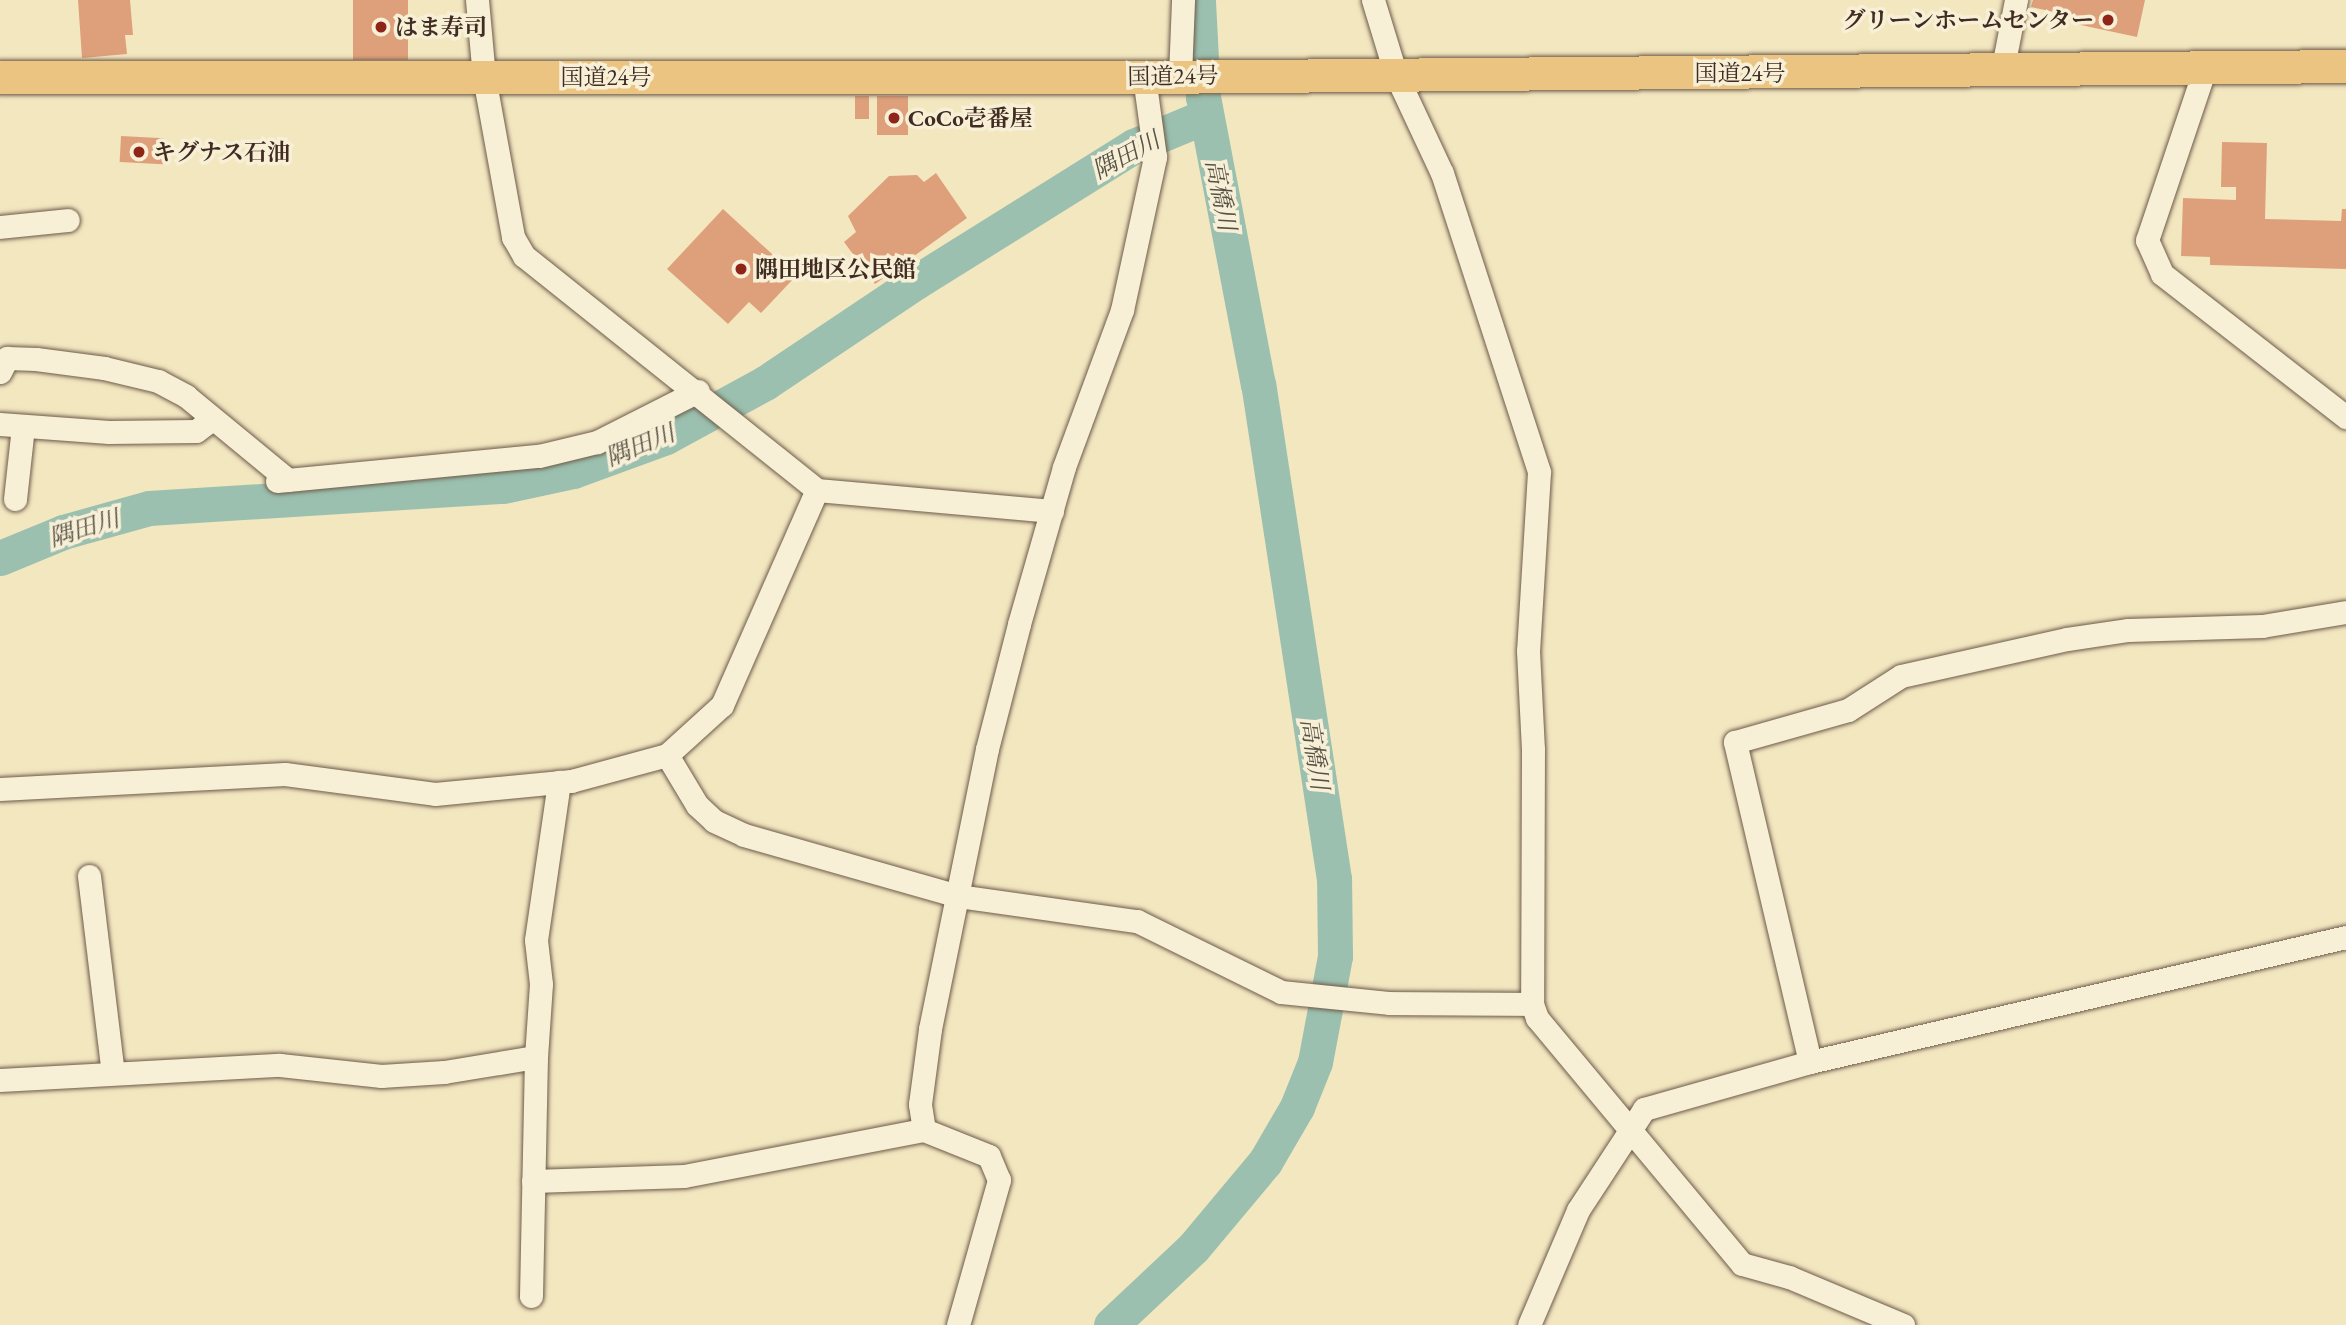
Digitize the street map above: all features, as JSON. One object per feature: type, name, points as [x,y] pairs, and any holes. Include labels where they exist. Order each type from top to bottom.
[{"type":"highway","name":"国道24号","points":[[0,77],[1144,77],[1244,74],[2002,72],[2346,66]]},
{"type":"street","points":[[477,0],[484,77],[513,237],[524,256],[703,395],[732,424],[817,490],[1052,511]]},
{"type":"street","points":[[1180,76],[1183,0]]},
{"type":"street","points":[[1373,0],[1395,75],[1442,173],[1539,472],[1528,651],[1533,749],[1532,1003],[1537,1018],[1742,1264],[1790,1277],[1903,1325]]},
{"type":"street","points":[[2002,72],[2016,0]]},
{"type":"street","points":[[2205,68],[2147,240],[2162,274],[2346,417]]},
{"type":"street","points":[[924,1130],[919,1104],[930,1029],[987,749],[1052,511],[1122,310],[1155,157],[1147,116],[1144,77]]},
{"type":"street","points":[[0,227],[68,220]]},
{"type":"street","points":[[2,363],[104,368],[158,382],[186,396],[283,481],[539,456],[597,442],[703,395]]},
{"type":"street","points":[[0,425],[109,432],[196,431],[212,419]]},
{"type":"street","points":[[15,499],[23,426]]},
{"type":"street","points":[[0,789],[285,774],[435,794],[559,782],[667,755],[722,705],[817,490]]},
{"type":"street","points":[[1810,1062],[1735,742],[1848,710],[1900,676],[2067,639],[2128,630],[2262,626],[2346,611]]},
{"type":"street","points":[[667,755],[697,805],[714,821],[744,835],[958,896],[1137,921],[1281,992],[1390,1003],[1532,1003]]},
{"type":"street","points":[[531,1296],[536,1057],[541,984],[536,940],[559,782]]},
{"type":"street","points":[[89,876],[113,1073]]},
{"type":"street","points":[[1529,1325],[1578,1210],[1628,1128],[1644,1109],[1810,1062],[2346,937]]},
{"type":"street","points":[[0,1080],[280,1065],[381,1076],[444,1072],[536,1057]]},
{"type":"street","points":[[533,1181],[684,1176],[924,1130],[989,1156],[999,1180],[958,1325]]},
{"type":"building","points":[[78,0],[130,0],[133,35],[125,35],[127,54],[82,58]]},
{"type":"building","points":[[353,0],[408,0],[408,60],[353,60]]},
{"type":"building","name":"グリーンホームセンター","points":[[2033,0],[2145,0],[2137,37],[2076,24],[2077,17],[2031,7]]},
{"type":"building","points":[[855,96],[869,96],[869,119],[855,119]]},
{"type":"building","points":[[877,96],[908,96],[908,135],[877,135]]},
{"type":"building","points":[[121,136],[164,138],[163,164],[120,162]]},
{"type":"building","points":[[2222,142],[2267,143],[2265,219],[2341,221],[2342,209],[2346,209],[2346,269],[2210,265],[2210,257],[2181,256],[2183,198],[2236,200],[2236,187],[2221,187]]},
{"type":"building","points":[[936,173],[967,218],[875,284],[844,242],[856,232],[848,216],[889,176],[917,175],[924,182]]},
{"type":"building","points":[[723,209],[796,276],[761,313],[749,302],[728,324],[667,269]]},
{"type":"waterway","name":"高橋川","points":[[1111,1325],[1193,1248],[1265,1162],[1297,1107],[1315,1062],[1335,956],[1334,879],[1258,385],[1203,97],[1198,0]]},
{"type":"waterway","name":"隅田川","points":[[0,558],[63,532],[149,508],[503,486],[573,471],[666,437],[765,383],[916,282],[1134,146],[1206,116]]},
{"type":"place","name":"グリーンホームセンター","points":[[2108,20]]},
{"type":"place","name":"はま寿司","points":[[381,27]]},
{"type":"place","name":"CoCo壱番屋","points":[[894,118]]},
{"type":"place","name":"キグナス石油","points":[[139,152]]},
{"type":"place","name":"隅田地区公民館","points":[[741,269]]}]
